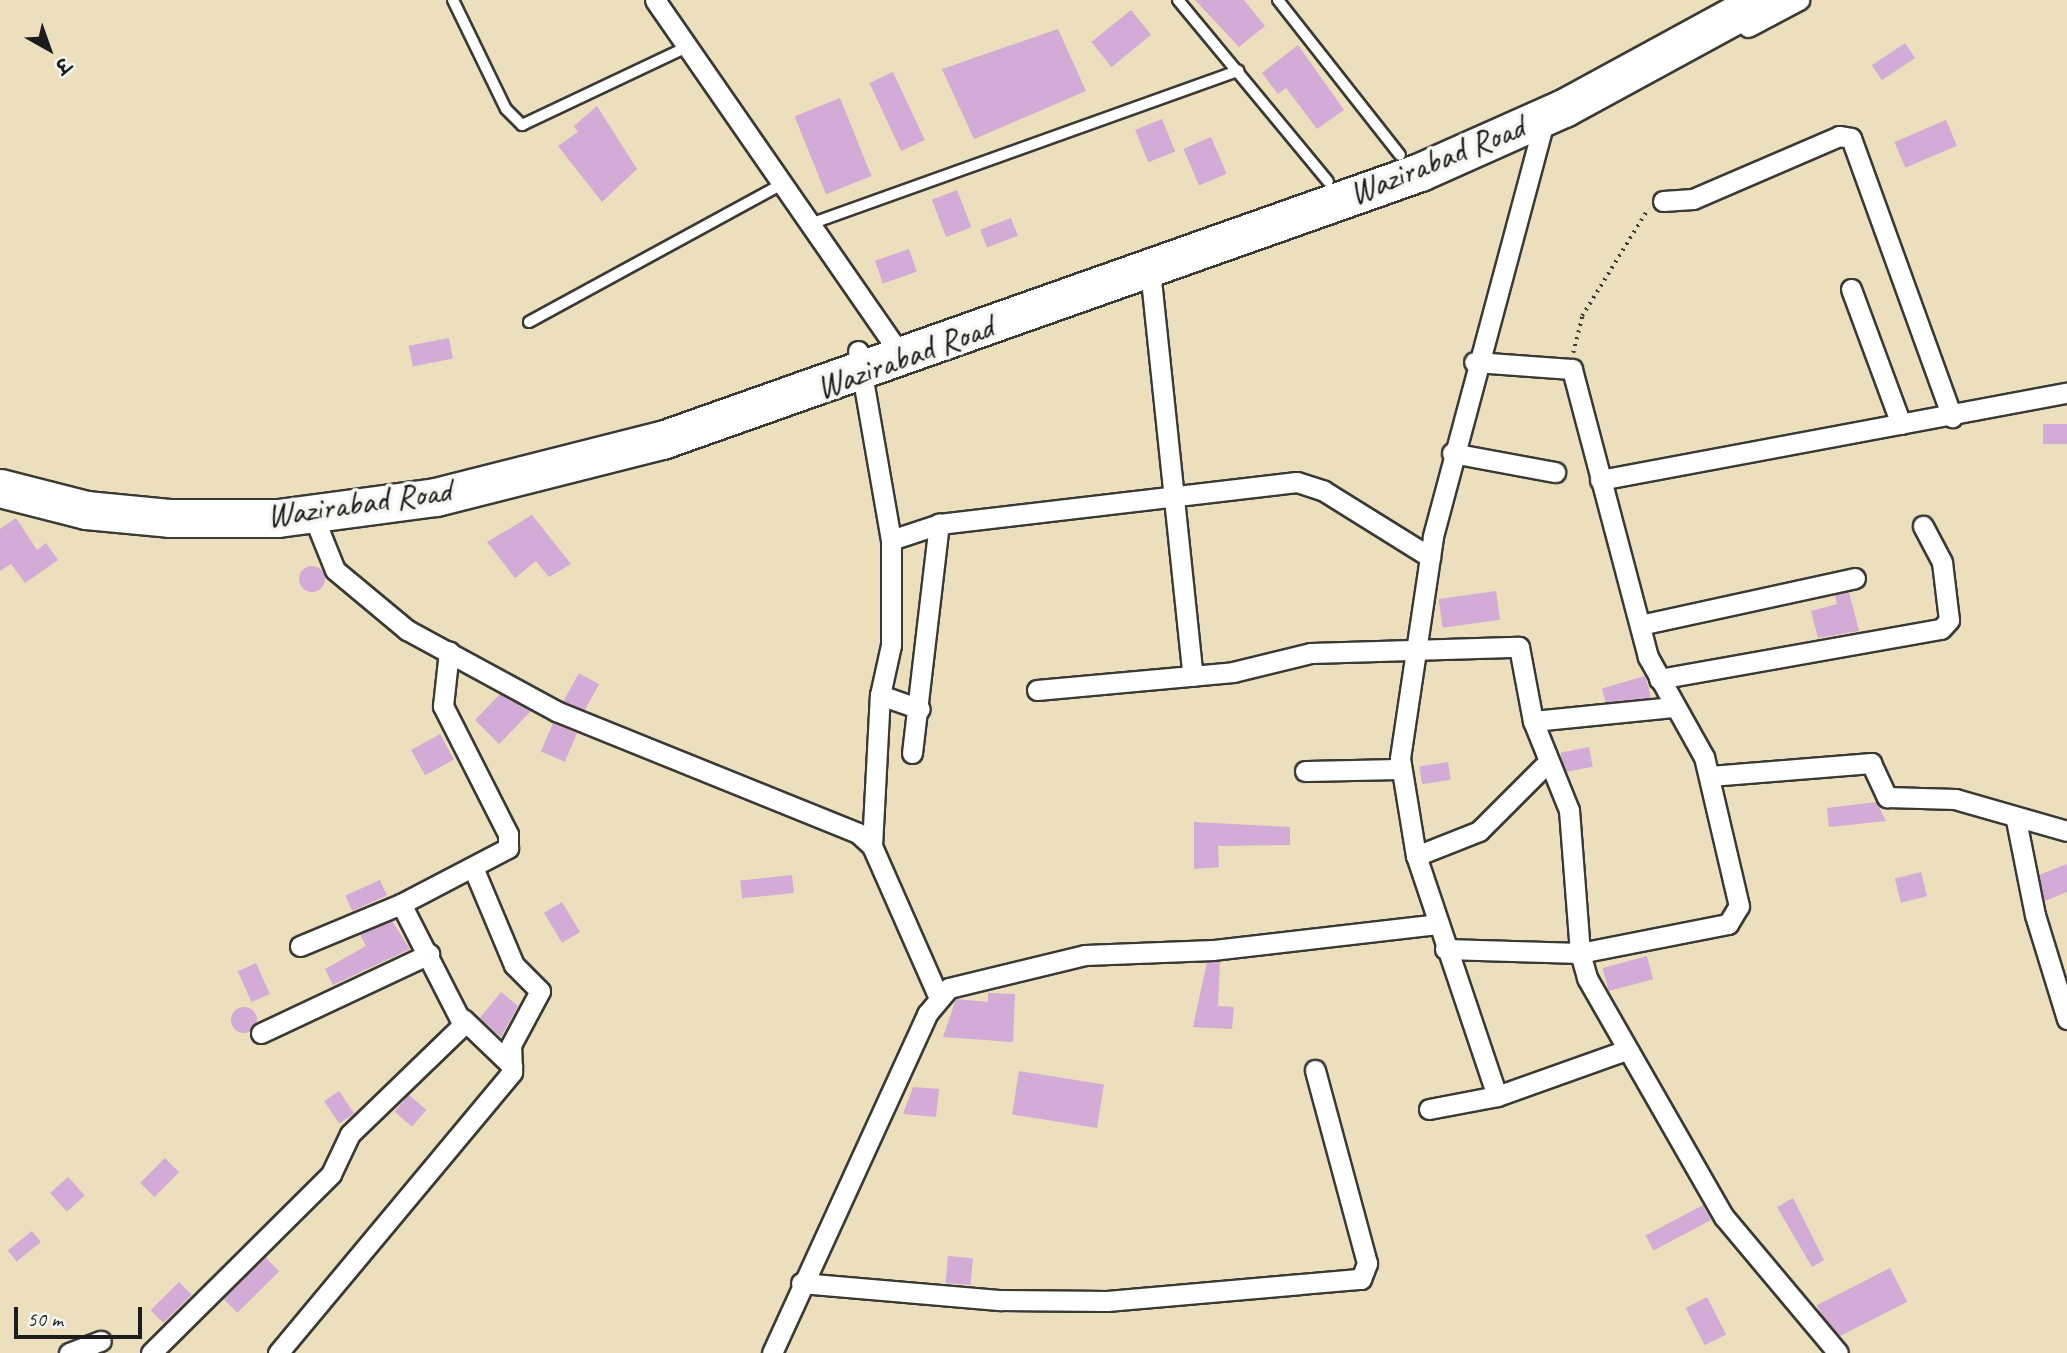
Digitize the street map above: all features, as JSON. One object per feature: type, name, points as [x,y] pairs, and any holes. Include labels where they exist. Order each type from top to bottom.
[{"type":"highway","name":"Wazirabad Road","points":[[0,463],[109,490],[248,498],[419,480],[589,441],[878,356],[1150,270],[1420,173],[1539,107],[1719,0]]},
{"type":"highway","name":"Wazirabad Road","points":[[0,488],[86,510],[169,518],[312,513],[436,497],[662,440],[1328,181],[1539,107],[1762,0]]},
{"type":"street","points":[[655,0],[780,185],[810,223],[878,356],[891,540],[891,645],[880,695],[872,846],[939,998]]},
{"type":"street","points":[[1497,1096],[1445,949],[1416,856],[1400,769],[1430,557],[1474,362],[1539,107],[1585,114],[1799,0]]},
{"type":"street","points":[[1663,201],[1693,199],[1839,136],[1852,138],[1952,417]]},
{"type":"street","points":[[1150,270],[1171,498],[1193,676]]},
{"type":"street","points":[[1851,289],[1901,424]]},
{"type":"street","points":[[1445,949],[1580,953],[1736,917],[1737,889],[1710,776],[1659,679],[1640,625],[1572,369],[1474,362]]},
{"type":"street","points":[[1600,480],[1952,417],[2067,393]]},
{"type":"street","points":[[1452,453],[1555,472]]},
{"type":"street","points":[[891,540],[939,524],[1309,484],[1430,557]]},
{"type":"street","points":[[312,513],[324,552],[358,595],[449,651],[556,711],[845,826],[872,846]]},
{"type":"street","points":[[912,753],[920,709],[939,524]]},
{"type":"street","points":[[1659,679],[1941,629],[1949,620],[1942,562],[1923,526]]},
{"type":"street","points":[[1640,625],[1855,578]]},
{"type":"street","points":[[1037,690],[1193,676],[1288,655],[1519,647],[1533,721],[1572,824],[1580,953],[1626,1049],[1724,1217],[1838,1353]]},
{"type":"street","points":[[300,946],[401,904],[474,870],[505,852],[509,842],[443,706],[449,651]]},
{"type":"street","points":[[880,695],[920,709]]},
{"type":"street","points":[[1533,721],[1673,707]]},
{"type":"street","points":[[1416,856],[1479,831],[1547,763]]},
{"type":"street","points":[[1710,776],[1871,763],[1887,797],[1955,799],[2016,820],[2067,831]]},
{"type":"street","points":[[1305,771],[1400,769]]},
{"type":"street","points":[[2016,820],[2030,897],[2067,1019]]},
{"type":"street","points":[[278,1353],[512,1066],[511,1045],[540,991],[514,965],[474,870]]},
{"type":"street","points":[[401,904],[463,1019],[512,1066]]},
{"type":"street","points":[[772,1353],[801,1283],[939,998],[962,982],[1085,954],[1222,949],[1439,924]]},
{"type":"street","points":[[261,1033],[429,954]]},
{"type":"street","points":[[151,1353],[331,1174],[350,1134],[463,1019]]},
{"type":"street","points":[[1429,1109],[1497,1096],[1626,1049]]},
{"type":"street","points":[[801,1283],[1001,1300],[1107,1301],[1361,1279],[1367,1263],[1315,1070]]},
{"type":"street","points":[[69,1353],[101,1341]]},
{"type":"lane","points":[[453,0],[506,109],[522,125],[687,47]]},
{"type":"lane","points":[[1178,0],[1328,181]]},
{"type":"lane","points":[[1278,0],[1400,155]]},
{"type":"lane","points":[[810,223],[1238,71]]},
{"type":"lane","points":[[529,322],[780,185]]},
{"type":"path","points":[[1572,369],[1582,316],[1644,214],[1663,201]]},
{"type":"building","points":[[1195,0],[1244,0],[1265,26],[1239,47]]},
{"type":"building","points":[[1131,10],[1151,35],[1112,67],[1091,42]]},
{"type":"building","points":[[1058,29],[1086,91],[974,139],[942,69]]},
{"type":"building","points":[[1905,43],[1915,58],[1882,80],[1872,65]]},
{"type":"building","points":[[1298,45],[1344,110],[1317,129],[1286,88],[1278,94],[1262,73]]},
{"type":"building","points":[[893,72],[925,140],[901,151],[869,83]]},
{"type":"building","points":[[840,98],[871,176],[826,194],[795,116]]},
{"type":"building","points":[[597,106],[637,169],[602,202],[558,146],[578,132],[574,126]]},
{"type":"building","points":[[1162,119],[1175,151],[1148,162],[1135,130]]},
{"type":"building","points":[[1946,120],[1957,146],[1905,168],[1894,142]]},
{"type":"building","points":[[1211,137],[1227,174],[1199,186],[1183,149]]},
{"type":"building","points":[[957,190],[971,227],[946,237],[932,200]]},
{"type":"building","points":[[1011,218],[1018,236],[987,248],[980,230]]},
{"type":"building","points":[[909,249],[917,272],[883,283],[875,261]]},
{"type":"building","points":[[449,338],[453,359],[413,366],[409,346]]},
{"type":"building","points":[[2043,424],[2067,424],[2067,444],[2043,444]]},
{"type":"building","points":[[532,515],[571,564],[549,577],[536,561],[515,578],[487,542]]},
{"type":"building","points":[[16,518],[37,550],[46,543],[58,560],[25,583],[11,564],[0,571],[0,529]]},
{"type":"building","points":[[312,566],[321,570],[325,579],[321,588],[312,592],[303,588],[299,579],[303,570]]},
{"type":"building","points":[[1496,591],[1500,620],[1443,628],[1439,599]]},
{"type":"building","points":[[1849,592],[1859,631],[1818,638],[1811,611],[1837,604],[1835,595]]},
{"type":"building","points":[[579,673],[599,684],[584,712],[563,701]]},
{"type":"building","points":[[1645,676],[1651,697],[1608,710],[1602,688]]},
{"type":"building","points":[[500,694],[531,711],[499,744],[475,720]]},
{"type":"building","points":[[553,723],[577,733],[565,762],[541,752]]},
{"type":"building","points":[[440,734],[454,759],[425,775],[411,750]]},
{"type":"building","points":[[1589,747],[1593,767],[1564,772],[1561,753]]},
{"type":"building","points":[[1448,762],[1451,780],[1422,784],[1419,767]]},
{"type":"building","points":[[1876,802],[1886,821],[1829,827],[1827,808]]},
{"type":"building","points":[[1194,822],[1290,827],[1290,845],[1218,846],[1219,867],[1194,869]]},
{"type":"building","points":[[2067,864],[2067,892],[2045,901],[2039,875]]},
{"type":"building","points":[[1921,872],[1927,896],[1901,903],[1895,879]]},
{"type":"building","points":[[792,875],[794,893],[742,898],[740,880]]},
{"type":"building","points":[[380,880],[387,896],[352,911],[345,895]]},
{"type":"building","points":[[562,902],[580,932],[562,943],[544,913]]},
{"type":"building","points":[[392,921],[410,949],[333,985],[325,969],[366,946],[360,934]]},
{"type":"building","points":[[1647,956],[1653,979],[1609,991],[1603,968]]},
{"type":"building","points":[[1220,961],[1218,1006],[1234,1007],[1232,1029],[1193,1027],[1207,962]]},
{"type":"building","points":[[256,963],[270,994],[252,1002],[238,971]]},
{"type":"building","points":[[501,992],[518,1006],[501,1037],[480,1018]]},
{"type":"building","points":[[988,993],[1015,994],[1013,1042],[943,1037],[956,999],[988,1002]]},
{"type":"building","points":[[244,1007],[253,1011],[257,1020],[253,1029],[244,1033],[235,1029],[231,1020],[235,1011]]},
{"type":"building","points":[[1019,1071],[1104,1084],[1097,1128],[1012,1114]]},
{"type":"building","points":[[913,1087],[939,1089],[936,1117],[903,1114]]},
{"type":"building","points":[[339,1091],[354,1113],[339,1123],[324,1101]]},
{"type":"building","points":[[409,1095],[426,1110],[412,1127],[395,1112]]},
{"type":"building","points":[[165,1158],[179,1172],[154,1197],[140,1183]]},
{"type":"building","points":[[68,1177],[85,1196],[67,1212],[50,1193]]},
{"type":"building","points":[[1793,1198],[1824,1260],[1812,1267],[1777,1207]]},
{"type":"building","points":[[1703,1205],[1711,1220],[1654,1251],[1646,1236]]},
{"type":"building","points":[[32,1231],[41,1242],[17,1261],[8,1251]]},
{"type":"building","points":[[948,1256],[973,1258],[971,1285],[946,1283]]},
{"type":"building","points":[[265,1257],[279,1271],[237,1313],[223,1299]]},
{"type":"building","points":[[1890,1268],[1907,1302],[1834,1339],[1817,1305]]},
{"type":"building","points":[[179,1282],[192,1295],[163,1323],[151,1310]]},
{"type":"building","points":[[1707,1297],[1726,1334],[1705,1345],[1686,1308]]}]
